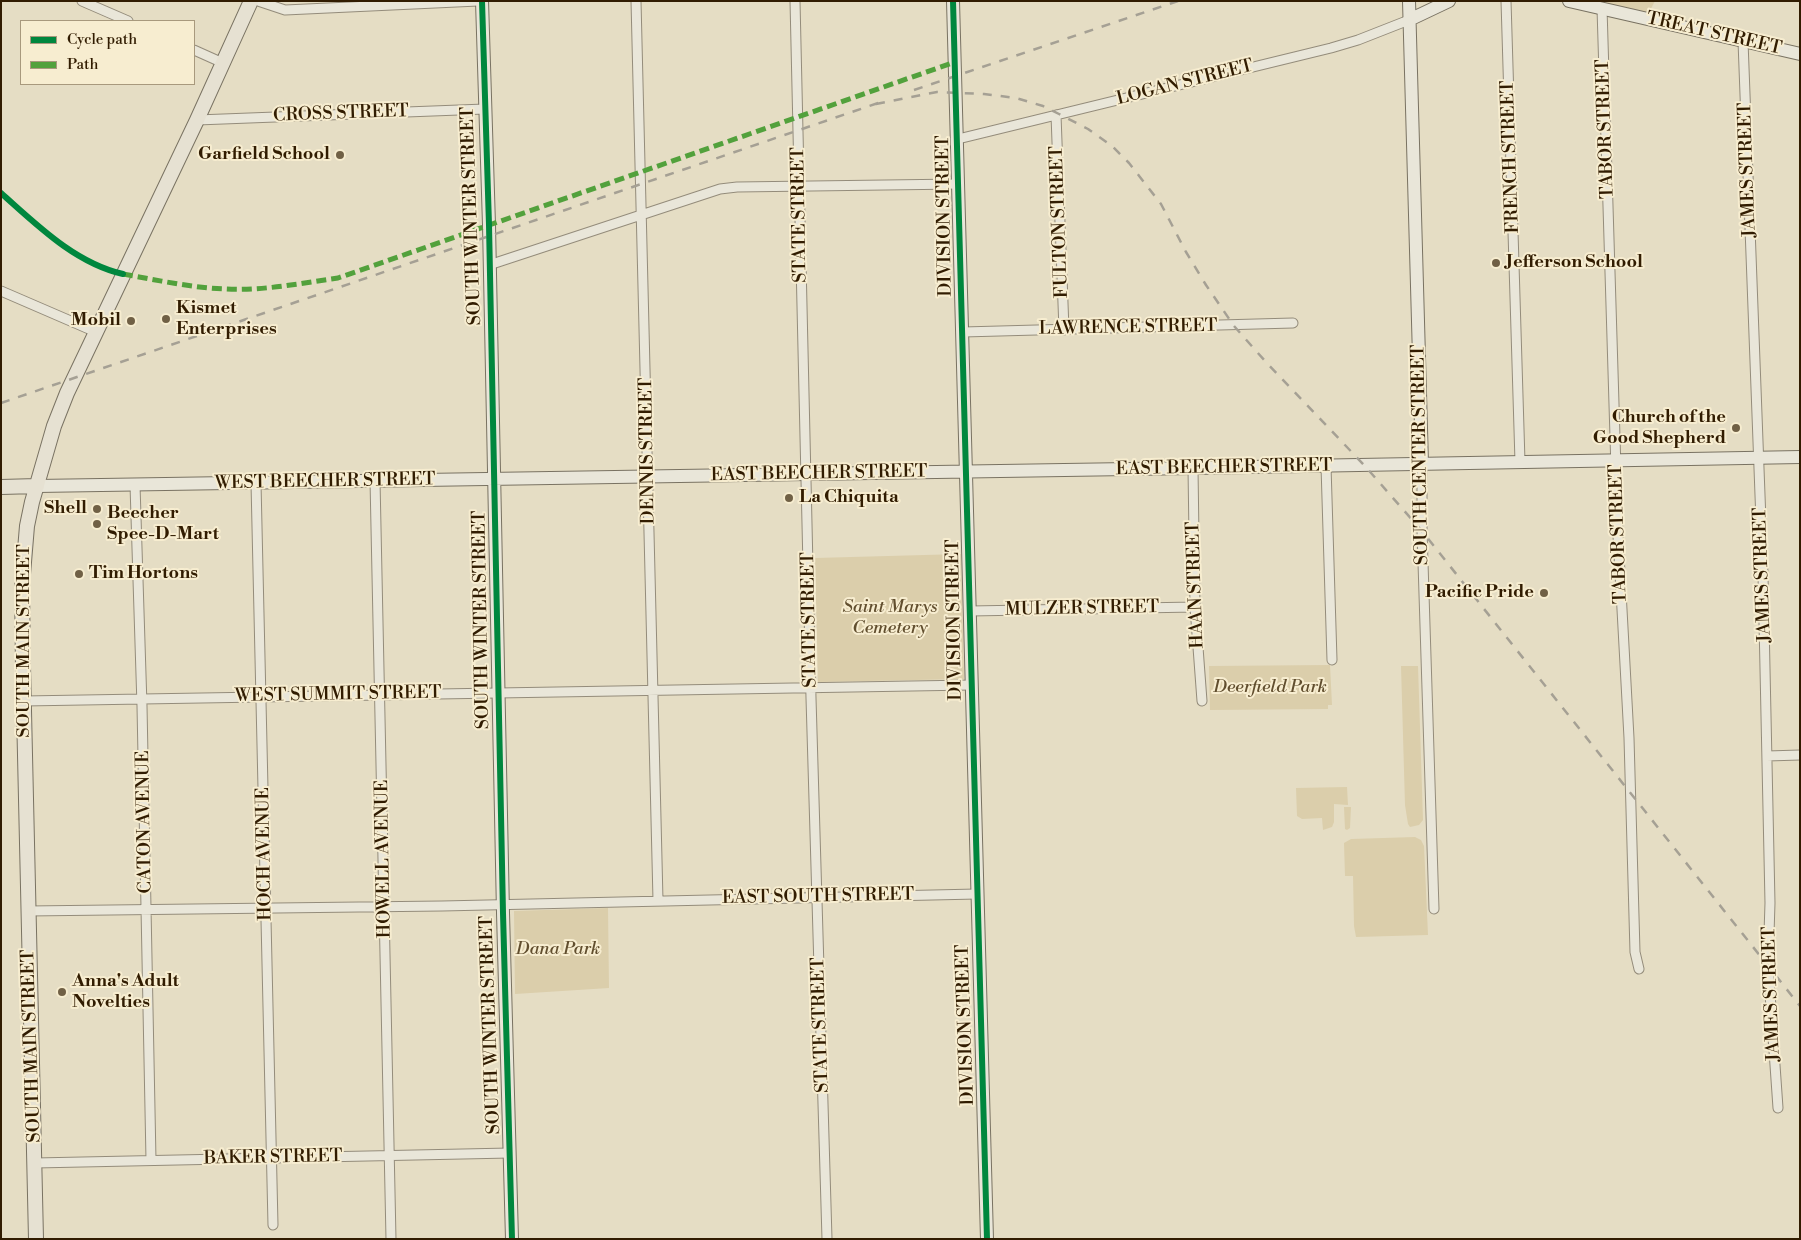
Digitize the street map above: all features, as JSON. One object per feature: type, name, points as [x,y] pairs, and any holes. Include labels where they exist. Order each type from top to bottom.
[{"type":"main road","name":"SOUTH MAIN STREET","points":[[36,1239],[22,616],[23,569],[27,526],[43,460],[60,409],[197,120],[251,1]]},
{"type":"main road","name":"WEST BEECHER STREET","points":[[1,487],[37,486]]},
{"type":"street","points":[[82,1],[126,20]]},
{"type":"street","points":[[258,1],[284,10],[296,10],[480,1]]},
{"type":"street","name":"SOUTH WINTER STREET","points":[[480,1],[489,265],[512,1239]]},
{"type":"street","name":"DENNIS STREET","points":[[636,1],[658,900]]},
{"type":"street","name":"STATE STREET","points":[[796,1],[811,688],[827,1239]]},
{"type":"street","name":"DIVISION STREET","points":[[953,1],[987,1239]]},
{"type":"street","name":"SOUTH CENTER STREET","points":[[1409,1],[1422,464],[1422,531],[1434,909]]},
{"type":"street","points":[[1409,20],[1449,1]]},
{"type":"street","name":"FRENCH STREET","points":[[1506,1],[1520,462]]},
{"type":"street","name":"TREAT STREET","points":[[1569,1],[1800,54]]},
{"type":"street","name":"TABOR STREET","points":[[1602,8],[1619,563],[1630,783],[1635,952],[1639,969]]},
{"type":"street","name":"LOGAN STREET","points":[[958,139],[1330,48],[1358,40],[1409,20]]},
{"type":"street","name":"JAMES STREET","points":[[1743,41],[1760,458],[1770,903],[1768,965],[1778,1108]]},
{"type":"street","points":[[195,50],[223,63]]},
{"type":"street","name":"CROSS STREET","points":[[197,120],[484,109]]},
{"type":"street","name":"FULTON STREET","points":[[1056,114],[1064,330]]},
{"type":"street","points":[[489,265],[720,189],[737,187],[958,184]]},
{"type":"street","points":[[1,291],[96,332]]},
{"type":"street","name":"LAWRENCE STREET","points":[[963,332],[1293,323]]},
{"type":"street","name":"EAST BEECHER STREET","points":[[649,476],[1800,457]]},
{"type":"street","points":[[1326,466],[1332,660]]},
{"type":"street","name":"HAAN STREET","points":[[1193,468],[1195,607],[1202,701]]},
{"type":"street","name":"WEST BEECHER STREET","points":[[37,486],[649,476]]},
{"type":"street","name":"HOWELL AVENUE","points":[[375,480],[391,1239]]},
{"type":"street","name":"HOCH AVENUE","points":[[256,483],[273,1225]]},
{"type":"street","name":"CATON AVENUE","points":[[135,485],[142,698],[151,1160]]},
{"type":"street","name":"MULZER STREET","points":[[970,611],[1195,607]]},
{"type":"street","name":"WEST SUMMIT STREET","points":[[24,701],[972,685]]},
{"type":"street","points":[[1767,756],[1800,755]]},
{"type":"street","name":"EAST SOUTH STREET","points":[[28,911],[266,909],[977,894]]},
{"type":"street","name":"BAKER STREET","points":[[35,1163],[510,1153]]},
{"type":"green space","points":[[1569,1],[1655,1],[1646,18]]},
{"type":"green space","name":"Saint Marys Cemetery","points":[[961,554],[964,679],[818,682],[815,558]]},
{"type":"green space","name":"Deerfield Park","points":[[1330,665],[1332,705],[1328,705],[1328,709],[1210,710],[1209,666]]},
{"type":"green space","points":[[1401,666],[1418,666],[1423,820],[1419,825],[1410,827],[1405,805]]},
{"type":"green space","points":[[1347,787],[1348,805],[1334,804],[1334,822],[1332,827],[1323,830],[1322,818],[1302,819],[1297,816],[1296,788]]},
{"type":"green space","points":[[1344,807],[1351,807],[1350,828],[1347,830],[1345,829]]},
{"type":"green space","points":[[1415,837],[1421,840],[1424,846],[1428,935],[1356,937],[1353,876],[1345,876],[1344,843],[1351,839]]},
{"type":"green space","name":"Dana Park","points":[[608,908],[609,988],[515,994],[514,911]]},
{"type":"railway","points":[[914,90],[1178,1]]},
{"type":"railway","points":[[876,104],[937,92],[984,94],[1016,98],[1043,106],[1088,129],[1112,146],[1129,163],[1161,204],[1186,252],[1234,326],[1364,465],[1422,531],[1800,1006]]},
{"type":"railway","points":[[1,403],[881,102]]},
{"type":"marked path","points":[[123,274],[187,285],[240,289],[282,286],[338,278],[955,62]]},
{"type":"cycle path","points":[[482,1],[489,225],[503,913],[512,1239]]},
{"type":"cycle path","points":[[953,1],[987,1239]]},
{"type":"cycle path","points":[[1,193],[43,230],[73,252],[105,269],[123,274]]},
{"type":"place","name":"Garfield School","points":[[340,155]]},
{"type":"place","name":"Jefferson School","points":[[1496,263]]},
{"type":"place","name":"Kismet Enterprises","points":[[166,319]]},
{"type":"place","name":"Mobil","points":[[131,321]]},
{"type":"place","name":"Church of the Good Shepherd","points":[[1736,428]]},
{"type":"place","name":"La Chiquita","points":[[789,498]]},
{"type":"place","name":"Shell","points":[[97,509]]},
{"type":"place","name":"Beecher Spee-D-Mart","points":[[97,524]]},
{"type":"place","name":"Tim Hortons","points":[[79,574]]},
{"type":"place","name":"Pacific Pride","points":[[1544,593]]},
{"type":"place","name":"Anna's Adult Novelties","points":[[62,992]]}]
